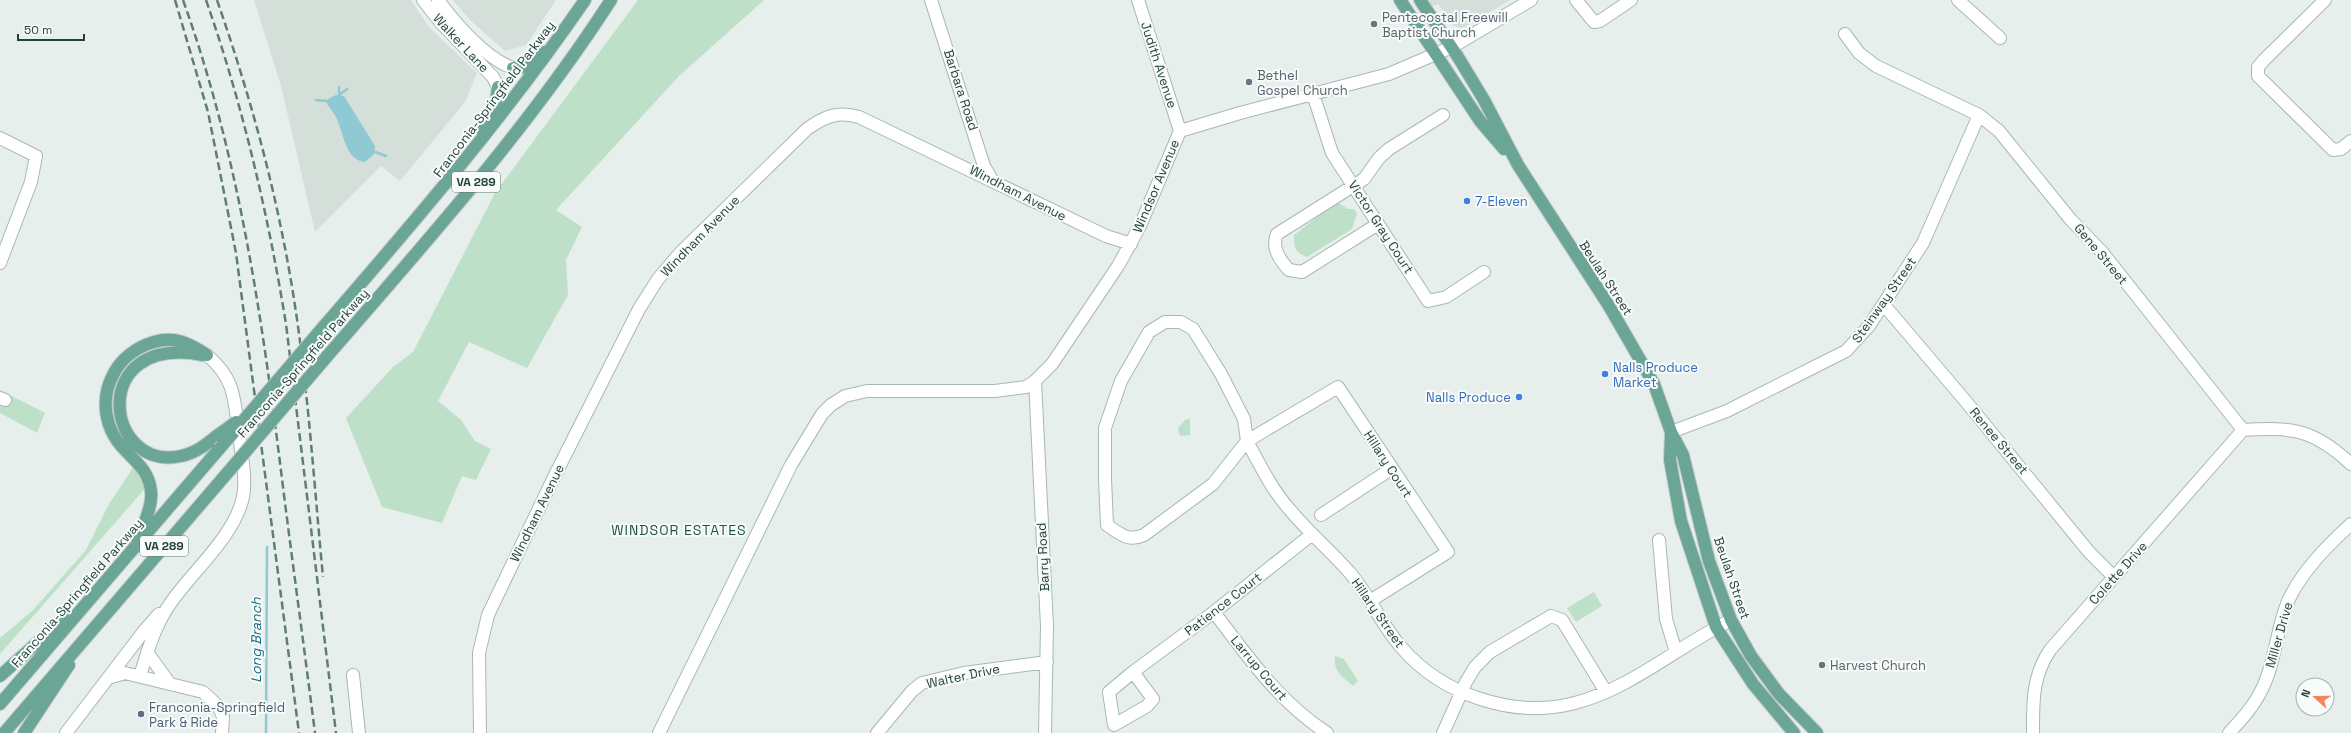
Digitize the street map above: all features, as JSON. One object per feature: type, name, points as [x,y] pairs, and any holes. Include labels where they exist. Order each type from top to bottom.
[{"type":"main road","name":"Franconia-Springfield Parkway","points":[[0,704],[478,146],[555,44],[585,0]]},
{"type":"main road","name":"Franconia-Springfield Parkway","points":[[4,733],[329,354],[504,146],[553,84],[611,0]]},
{"type":"main road","name":"Beulah Street","points":[[1400,0],[1480,121],[1518,165]]},
{"type":"main road","name":"Beulah Street","points":[[1420,0],[1452,46],[1484,100],[1518,165],[1609,306],[1654,384],[1671,432],[1683,455],[1709,561],[1730,620],[1751,656],[1778,694],[1817,733]]},
{"type":"main road","points":[[513,68],[525,67],[555,44]]},
{"type":"main road","points":[[478,146],[496,102],[498,87]]},
{"type":"main road","points":[[136,546],[148,510],[151,491],[146,474],[119,444],[109,426],[106,404],[109,382],[116,368],[125,358],[150,343],[167,339],[182,340],[207,355]]},
{"type":"main road","points":[[207,355],[169,352],[155,355],[142,362],[131,372],[123,385],[120,408],[123,424],[130,438],[142,449],[154,454],[169,457],[182,456],[196,451],[254,408]]},
{"type":"main road","name":"Beulah Street","points":[[1671,432],[1670,460],[1681,521],[1716,627],[1753,684],[1794,733]]},
{"type":"main road","points":[[0,676],[109,577]]},
{"type":"main road","points":[[24,733],[59,683],[85,638]]},
{"type":"street","name":"Walker Lane","points":[[423,0],[441,23],[493,77],[498,87]]},
{"type":"street","name":"Walker Lane","points":[[438,0],[476,42],[497,59],[513,68]]},
{"type":"street","name":"Barbara Road","points":[[931,0],[984,166],[992,180]]},
{"type":"street","name":"Judith Avenue","points":[[1138,0],[1180,131]]},
{"type":"street","name":"Windsor Avenue","points":[[1035,382],[1052,364],[1093,305],[1131,244],[1180,131],[1389,74],[1452,46],[1530,0]]},
{"type":"street","points":[[1576,0],[1594,22],[1600,21],[1631,0]]},
{"type":"street","points":[[1958,0],[2000,38]]},
{"type":"street","points":[[2325,0],[2264,60],[2258,68],[2258,76],[2333,150],[2341,149],[2351,141]]},
{"type":"street","name":"Gene Street","points":[[1844,34],[1859,54],[1876,66],[1979,115],[1999,131],[2015,148],[2071,220],[2102,252],[2243,430]]},
{"type":"street","name":"Victor Gray Court","points":[[1313,94],[1332,154],[1354,185],[1428,301],[1446,297],[1484,272]]},
{"type":"street","name":"Windham Avenue","points":[[480,733],[479,653],[482,633],[495,599],[639,310],[658,279],[680,253],[807,129],[832,115],[845,114],[864,119],[1106,236],[1131,244]]},
{"type":"street","points":[[1378,224],[1306,270],[1298,273],[1289,270],[1285,266],[1274,248],[1274,241],[1277,234],[1364,179],[1378,158],[1389,149],[1443,115]]},
{"type":"street","name":"Steinway Street","points":[[1671,432],[1727,411],[1846,351],[1859,339],[1884,305],[1931,229],[1979,115]]},
{"type":"street","points":[[0,138],[36,156],[31,182],[0,263]]},
{"type":"street","name":"Renee Street","points":[[1884,305],[1968,404],[2089,552],[2114,577]]},
{"type":"street","points":[[1165,322],[1181,322],[1193,329],[1221,374],[1244,420],[1247,441],[1213,484],[1144,535],[1136,538],[1125,538],[1108,525],[1105,479],[1105,428],[1121,381],[1149,332],[1165,322]]},
{"type":"street","points":[[66,733],[148,625],[171,602],[231,525],[239,509],[244,490],[232,389],[223,371],[207,355]]},
{"type":"street","points":[[659,733],[791,465],[815,424],[826,409],[845,396],[867,392],[995,390],[1026,387],[1035,382]]},
{"type":"street","name":"Barry Road","points":[[1035,382],[1047,662],[1045,733]]},
{"type":"street","name":"Hillary Court","points":[[1247,441],[1338,387],[1391,469],[1448,552],[1370,601]]},
{"type":"street","points":[[2243,430],[2285,429],[2309,434],[2333,448],[2351,464]]},
{"type":"street","name":"Colette Drive","points":[[2033,733],[2033,694],[2043,660],[2243,430]]},
{"type":"street","name":"Hillary Street","points":[[1247,441],[1274,489],[1312,534],[1340,561],[1370,601],[1389,631],[1415,661],[1440,680],[1461,692],[1498,704],[1530,708],[1574,703],[1606,692],[1730,620]]},
{"type":"street","points":[[1321,515],[1391,469]]},
{"type":"street","name":"Miller Drive","points":[[2229,733],[2243,718],[2262,690],[2280,623],[2294,589],[2310,566],[2351,524]]},
{"type":"street","name":"Patience Court","points":[[1132,672],[1214,612],[1312,534]]},
{"type":"street","points":[[1658,540],[1666,619],[1676,652]]},
{"type":"street","points":[[140,676],[155,629],[171,602]]},
{"type":"street","name":"Larrup Court","points":[[1214,612],[1274,690],[1300,713],[1327,733]]},
{"type":"street","points":[[1443,733],[1461,692],[1475,666],[1490,652],[1546,618],[1555,616],[1562,620],[1606,692]]},
{"type":"street","points":[[147,652],[170,684]]},
{"type":"street","name":"Walter Drive","points":[[877,733],[912,691],[922,683],[964,673],[1047,662]]},
{"type":"street","points":[[108,678],[121,673],[140,676],[203,692],[219,707],[223,717],[222,733]]},
{"type":"street","points":[[353,675],[359,733]]},
{"type":"shaded area","points":[[254,0],[411,0],[428,26],[477,73],[465,102],[400,181],[381,166],[315,232],[281,86]]},
{"type":"shaded area","points":[[453,0],[556,0],[526,45],[505,51],[470,20]]},
{"type":"shaded area","points":[[1420,0],[1510,0],[1465,27],[1460,28],[1453,25],[1438,4],[1426,8]]},
{"type":"green space","points":[[638,0],[764,0],[679,76],[556,210],[582,227],[566,260],[568,295],[527,368],[469,342],[438,401],[461,420],[475,441],[491,449],[476,480],[462,476],[442,523],[382,507],[346,418],[393,367],[413,352],[495,193]]},
{"type":"green space","points":[[1337,202],[1348,209],[1354,209],[1357,213],[1352,229],[1307,257],[1300,254],[1294,243],[1294,235]]},
{"type":"green space","points":[[0,390],[45,413],[37,433],[0,413]]},
{"type":"green space","points":[[1190,419],[1190,435],[1180,436],[1178,428],[1185,420]]},
{"type":"green space","points":[[133,468],[150,483],[0,654],[0,638],[33,610],[86,550],[109,504]]},
{"type":"green space","points":[[1594,592],[1602,606],[1576,622],[1567,608]]},
{"type":"green space","points":[[1335,656],[1344,659],[1358,681],[1353,686],[1339,673],[1335,666]]},
{"type":"water","points":[[336,95],[344,96],[375,146],[374,154],[365,162],[358,160],[349,151],[336,117],[327,104],[328,99]]},
{"type":"waterway","points":[[339,87],[339,94]]},
{"type":"waterway","points":[[339,95],[347,89]]},
{"type":"waterway","points":[[316,100],[327,101]]},
{"type":"waterway","points":[[375,152],[386,156]]},
{"type":"waterway","name":"Long Branch","points":[[266,733],[267,547]]},
{"type":"railway","points":[[175,0],[208,112],[236,253],[299,733]]},
{"type":"railway","points":[[183,0],[203,61],[220,122],[235,183],[247,244],[268,369],[315,733]]},
{"type":"railway","points":[[206,0],[232,80],[243,120],[263,201],[279,283],[286,324],[336,733]]},
{"type":"railway","points":[[217,0],[246,88],[270,178],[291,280],[308,407],[323,577]]},
{"type":"place","name":"Pentecostal Freewill Baptist Church","points":[[1374,24]]},
{"type":"place","name":"Bethel Gospel Church","points":[[1249,82]]},
{"type":"place","name":"7-Eleven","points":[[1467,201]]},
{"type":"place","name":"Nalls Produce Market","points":[[1605,374]]},
{"type":"place","name":"Nalls Produce","points":[[1519,397]]},
{"type":"place","name":"Harvest Church","points":[[1822,665]]},
{"type":"place","name":"Franconia-Springfield Park & Ride","points":[[141,714]]},
{"type":"district","name":"WINDSOR ESTATES","points":[[679,530]]}]
